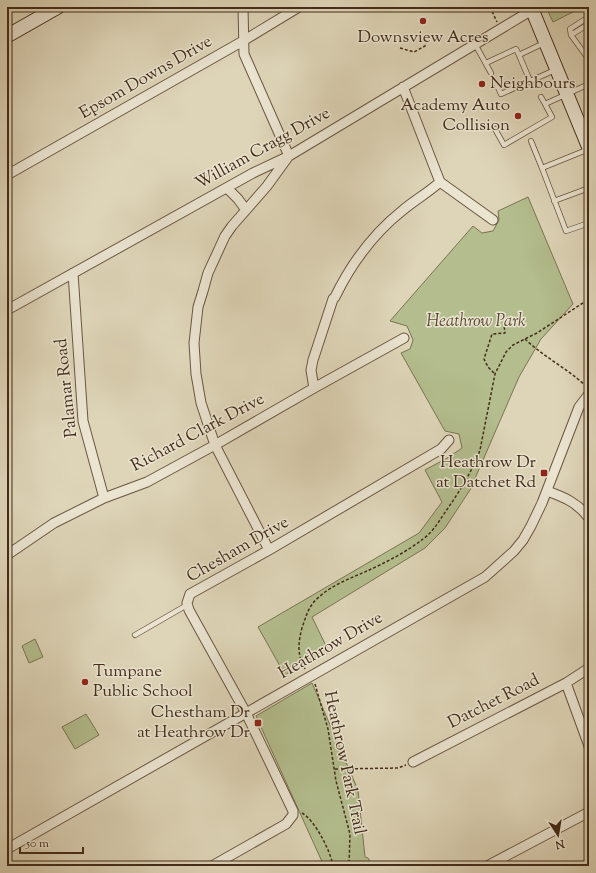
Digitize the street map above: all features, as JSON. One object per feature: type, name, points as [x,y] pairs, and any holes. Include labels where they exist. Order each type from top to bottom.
[{"type":"main road","points":[[7,36],[58,7]]},
{"type":"main road","points":[[531,8],[589,149]]},
{"type":"street","points":[[243,7],[244,54],[289,156],[267,186],[224,236],[208,273],[198,307],[194,343],[196,374],[202,403],[215,445],[269,550]]},
{"type":"street","name":"Epsom Downs Drive","points":[[7,175],[243,41],[299,7]]},
{"type":"street","name":"William Cragg Drive","points":[[7,310],[227,188],[289,156],[500,29],[531,8]]},
{"type":"street","points":[[403,87],[440,182],[493,220]]},
{"type":"street","points":[[314,388],[311,370],[317,346],[333,299],[336,297],[350,270],[368,245],[380,232],[403,210],[440,182]]},
{"type":"street","points":[[227,188],[246,210]]},
{"type":"street","name":"Palamar Road","points":[[73,273],[83,421],[104,498]]},
{"type":"street","name":"Richard Clark Drive","points":[[7,555],[54,523],[104,498],[147,482],[404,338]]},
{"type":"street","name":"Heathrow Drive","points":[[7,849],[310,678],[349,654],[485,577],[514,551],[523,540],[542,503],[579,407],[589,394]]},
{"type":"street","name":"Chesham Drive","points":[[293,813],[246,713],[187,603],[190,594],[269,550],[441,449],[449,440]]},
{"type":"street","points":[[547,491],[565,497],[576,504],[589,518]]},
{"type":"street","name":"Datchet Road","points":[[413,762],[566,683],[589,668]]},
{"type":"street","points":[[566,683],[589,746]]},
{"type":"street","points":[[487,866],[589,812]]},
{"type":"street","points":[[212,866],[286,824],[293,813]]},
{"type":"lane","points":[[587,57],[571,36],[570,29],[587,18],[589,20]]},
{"type":"lane","points":[[571,36],[587,24],[589,26]]},
{"type":"lane","points":[[519,55],[546,43]]},
{"type":"lane","points":[[475,44],[491,73]]},
{"type":"lane","points":[[486,63],[516,49],[522,68],[530,81]]},
{"type":"lane","points":[[496,83],[501,94],[557,69]]},
{"type":"lane","points":[[545,104],[589,84]]},
{"type":"lane","points":[[494,129],[504,145],[552,117],[542,96]]},
{"type":"lane","points":[[531,141],[566,231],[589,223]]},
{"type":"lane","points":[[542,168],[589,149]]},
{"type":"lane","points":[[554,201],[589,188]]},
{"type":"lane","points":[[135,635],[188,605]]},
{"type":"path","points":[[490,7],[500,29]]},
{"type":"path","points":[[400,48],[414,52],[425,46],[428,36]]},
{"type":"path","name":"Heathrow Park Trail","points":[[349,866],[350,834],[339,793],[324,716],[315,684],[302,663],[298,647],[300,635],[308,610],[319,597],[328,590],[414,546],[430,533],[461,488],[476,462],[495,374],[506,352],[513,345],[589,299]]},
{"type":"path","points":[[495,374],[488,367],[484,358],[492,334],[505,333],[504,324]]},
{"type":"path","points":[[525,339],[538,350],[576,376],[589,388]]},
{"type":"path","points":[[335,769],[398,768],[413,762]]},
{"type":"path","points":[[293,813],[299,812],[306,815],[312,822],[328,850],[333,866]]},
{"type":"green space","points":[[546,7],[583,7],[553,22]]},
{"type":"green space","points":[[583,7],[589,7],[589,13]]},
{"type":"green space","name":"Heathrow Park","points":[[528,197],[573,304],[541,339],[519,377],[470,490],[445,528],[425,548],[312,617],[329,652],[285,675],[258,627],[419,533],[442,502],[425,470],[462,448],[459,434],[445,431],[401,353],[410,349],[413,340],[407,326],[390,321],[473,226],[482,233],[493,231],[499,220],[498,211]]},
{"type":"green space","points":[[35,639],[43,657],[29,663],[22,646]]},
{"type":"green space","points":[[312,683],[358,790],[365,857],[368,858],[373,866],[324,866],[256,716]]},
{"type":"green space","points":[[86,714],[99,735],[75,749],[62,727]]},
{"type":"place","name":"Downsview Acres","points":[[423,21]]},
{"type":"place","name":"Neighbours","points":[[482,84]]},
{"type":"place","name":"Academy Auto Collision","points":[[518,116]]},
{"type":"place","name":"Heathrow Dr at Datchet Rd","points":[[544,473]]},
{"type":"place","name":"Tumpane Public School","points":[[85,682]]},
{"type":"place","name":"Chestham Dr at Heathrow Dr","points":[[258,723]]}]
